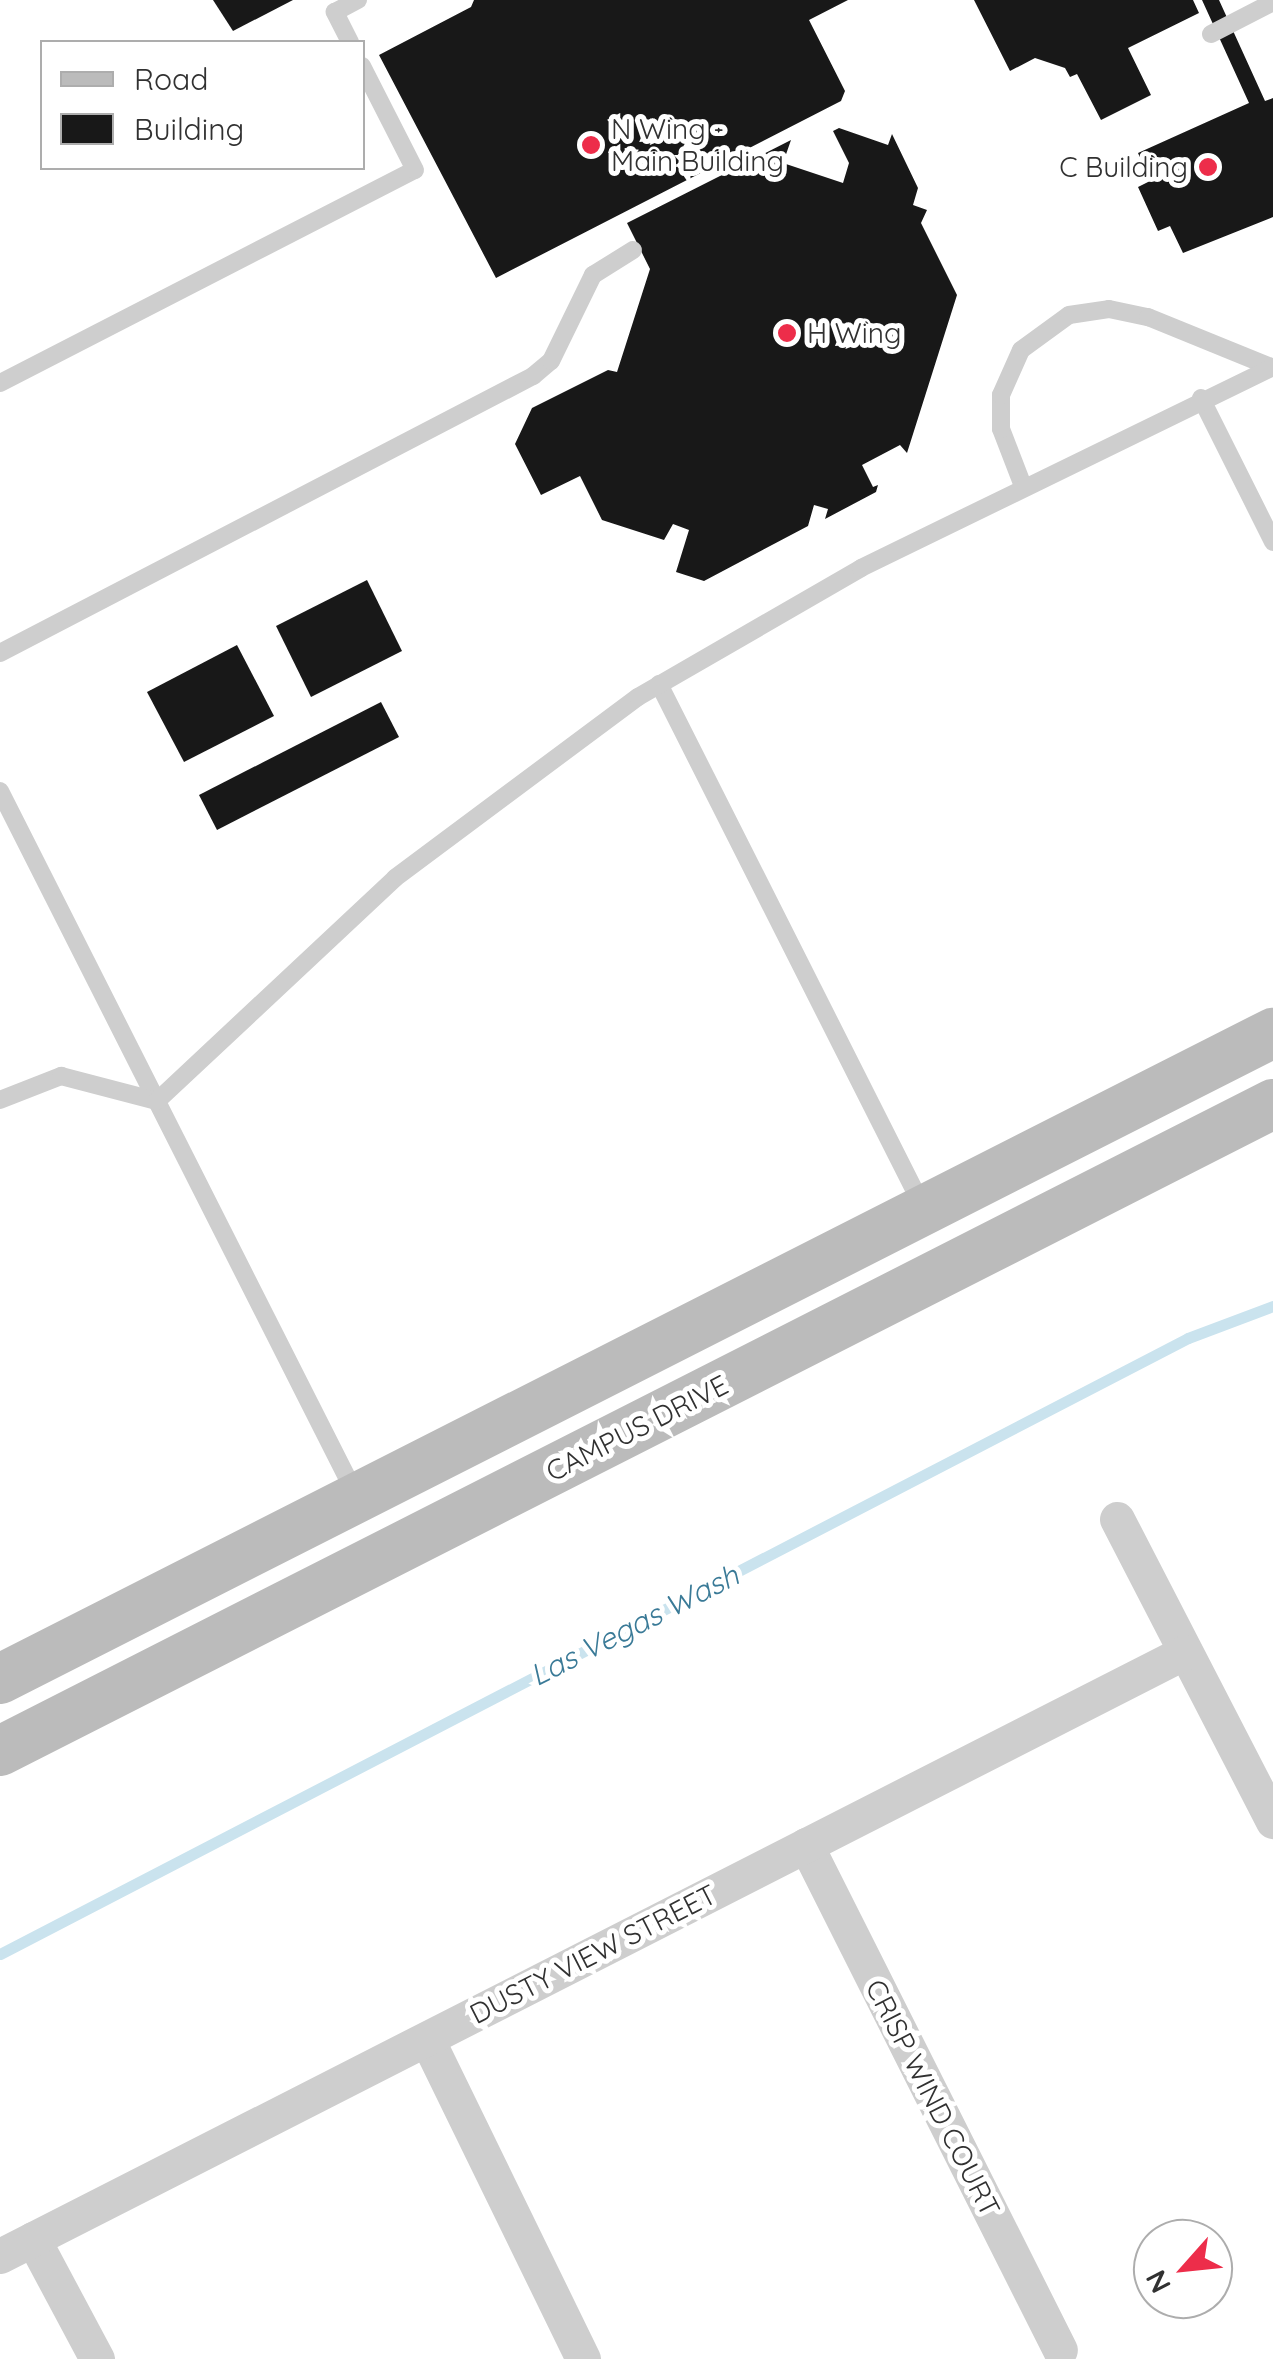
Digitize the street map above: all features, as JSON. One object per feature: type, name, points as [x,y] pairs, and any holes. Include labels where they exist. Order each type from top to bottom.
[{"type":"street","points":[[0,1679],[1273,1033]]},
{"type":"street","name":"CAMPUS DRIVE","points":[[0,1750],[1273,1104]]},
{"type":"street","points":[[924,1210],[953,1267]]},
{"type":"street","points":[[357,1498],[386,1554]]},
{"type":"street","points":[[1117,1520],[1273,1821]]},
{"type":"street","name":"DUSTY VIEW STREET","points":[[0,2256],[1186,1652]]},
{"type":"street","name":"CRISP WIND COURT","points":[[806,1846],[1060,2350]]},
{"type":"street","points":[[426,2038],[583,2359]]},
{"type":"street","points":[[33,2239],[96,2359]]},
{"type":"lane","points":[[349,40],[335,12],[358,0]]},
{"type":"lane","points":[[1211,34],[1273,2]]},
{"type":"lane","points":[[0,382],[415,170],[365,72]]},
{"type":"lane","points":[[0,653],[533,376],[552,361],[593,275],[633,250]]},
{"type":"lane","points":[[1023,486],[1002,428],[1001,395],[1022,350],[1069,315],[1109,309],[1148,317],[1272,367]]},
{"type":"lane","points":[[156,1101],[422,856],[659,684],[797,601],[1201,398],[1272,367]]},
{"type":"lane","points":[[1201,398],[1273,542]]},
{"type":"lane","points":[[659,684],[924,1210]]},
{"type":"lane","points":[[0,791],[357,1498]]},
{"type":"lane","points":[[0,1100],[61,1076],[156,1101]]},
{"type":"building","points":[[213,0],[293,0],[233,31]]},
{"type":"building","name":"N Wing - Main Building","points":[[474,0],[848,0],[809,20],[845,91],[841,101],[496,278],[379,55],[471,7]]},
{"type":"building","points":[[974,0],[1193,0],[1199,13],[1128,48],[1151,95],[1101,120],[1077,74],[1070,77],[1065,68],[1035,58],[1010,71]]},
{"type":"building","name":"C Building","points":[[1202,0],[1219,0],[1265,101],[1273,98],[1273,217],[1183,253],[1170,226],[1158,231],[1138,187],[1150,181],[1138,153],[1249,103]]},
{"type":"building","name":"H Wing","points":[[839,128],[888,145],[892,134],[918,188],[913,205],[927,210],[921,223],[957,295],[907,453],[900,445],[862,465],[873,487],[878,485],[876,492],[825,519],[828,509],[814,505],[808,526],[704,581],[676,572],[689,530],[673,524],[664,540],[602,520],[580,476],[541,495],[515,444],[532,408],[608,370],[617,372],[650,269],[627,223],[791,140],[783,163],[843,183],[849,163],[833,131]]},
{"type":"building","points":[[367,580],[402,651],[311,697],[276,626]]},
{"type":"building","points":[[237,645],[274,716],[184,762],[147,692]]},
{"type":"building","points":[[381,702],[399,737],[217,830],[199,795]]},
{"type":"waterway","name":"Las Vegas Wash","points":[[0,1954],[1188,1338],[1273,1306]]},
{"type":"place","name":"N Wing - Main Building","points":[[591,145]]},
{"type":"place","name":"C Building","points":[[1208,167]]},
{"type":"place","name":"H Wing","points":[[787,333]]}]
